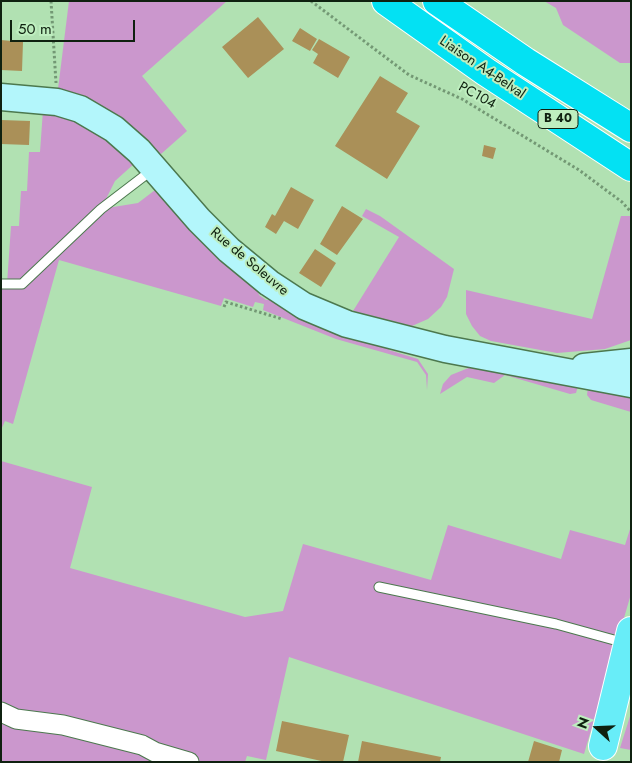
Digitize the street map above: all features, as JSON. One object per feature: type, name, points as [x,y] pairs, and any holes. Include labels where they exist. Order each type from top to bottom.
[{"type":"highway","name":"Liaison A4-Belval","points":[[386,1],[486,72],[631,167]]},
{"type":"highway","name":"B 40","points":[[437,1],[526,62],[631,128]]},
{"type":"main road","name":"Rue de Soleuvre","points":[[1,97],[40,99],[80,109],[114,130],[139,151],[198,220],[229,250],[269,283],[304,306],[346,324],[396,338],[556,369]]},
{"type":"main road","points":[[556,369],[631,362]]},
{"type":"main road","points":[[556,369],[631,384]]},
{"type":"main road","points":[[600,754],[629,638]]},
{"type":"main road","points":[[600,754],[631,672]]},
{"type":"street","points":[[2,715],[63,725],[142,745],[154,757],[189,762]]},
{"type":"lane","points":[[1,284],[22,284],[101,209],[154,168]]},
{"type":"lane","points":[[379,587],[629,638]]},
{"type":"path","points":[[51,1],[55,72]]},
{"type":"path","name":"PC104","points":[[311,1],[409,74],[462,100],[579,170],[622,202],[631,212]]},
{"type":"path","points":[[224,307],[226,302],[282,318]]},
{"type":"path","points":[[257,311],[260,302]]},
{"type":"shaded area","points":[[69,1],[227,1],[142,76],[187,131],[161,154],[120,117],[90,101],[58,89]]},
{"type":"shaded area","points":[[544,1],[631,1],[631,63],[620,63],[563,25],[556,8]]},
{"type":"shaded area","points":[[43,110],[75,119],[109,138],[135,163],[115,181],[101,209],[138,203],[159,187],[257,287],[259,295],[266,300],[277,300],[389,345],[389,350],[418,359],[428,374],[427,390],[426,375],[417,362],[336,339],[263,310],[264,304],[255,302],[253,307],[224,298],[221,306],[59,260],[13,424],[5,421],[1,430],[1,284],[7,284],[11,226],[19,226],[21,191],[27,191],[29,152],[40,152]]},
{"type":"shaded area","points":[[366,209],[380,216],[454,269],[447,297],[441,307],[428,319],[412,326],[353,311],[399,237],[362,216]]},
{"type":"shaded area","points":[[621,216],[631,216],[631,340],[605,349],[557,353],[491,341],[480,336],[472,326],[466,314],[466,290],[592,319]]},
{"type":"shaded area","points":[[471,367],[578,386],[576,393],[570,394],[505,375],[494,383],[467,377],[440,394],[443,384],[451,375]]},
{"type":"shaded area","points":[[588,387],[631,394],[631,412],[591,400],[587,395]]},
{"type":"shaded area","points":[[1,461],[92,487],[70,568],[245,617],[283,611],[303,544],[431,580],[448,525],[561,559],[570,530],[625,545],[631,526],[631,594],[584,754],[289,657],[266,760],[247,756],[245,762],[1,762]]},
{"type":"shaded area","points":[[631,713],[631,750],[620,748]]},
{"type":"building","points":[[258,17],[284,49],[248,78],[222,47]]},
{"type":"building","points":[[300,28],[317,39],[310,51],[292,41]]},
{"type":"building","points":[[319,39],[350,57],[338,78],[313,63],[318,54],[312,50]]},
{"type":"building","points":[[1,40],[23,42],[22,71],[1,70]]},
{"type":"building","points":[[380,76],[408,93],[396,112],[420,126],[387,179],[335,146]]},
{"type":"building","points":[[1,120],[30,121],[29,145],[1,144]]},
{"type":"building","points":[[484,145],[496,148],[493,159],[482,156]]},
{"type":"building","points":[[291,187],[314,200],[298,229],[284,221],[276,234],[265,227],[272,214],[275,216]]},
{"type":"building","points":[[342,206],[363,219],[337,255],[320,244]]},
{"type":"building","points":[[315,249],[336,263],[321,287],[299,273]]},
{"type":"building","points":[[282,721],[349,735],[343,762],[326,762],[276,751]]},
{"type":"building","points":[[362,741],[441,757],[440,762],[358,762]]},
{"type":"building","points":[[534,741],[562,750],[559,762],[528,762]]}]
